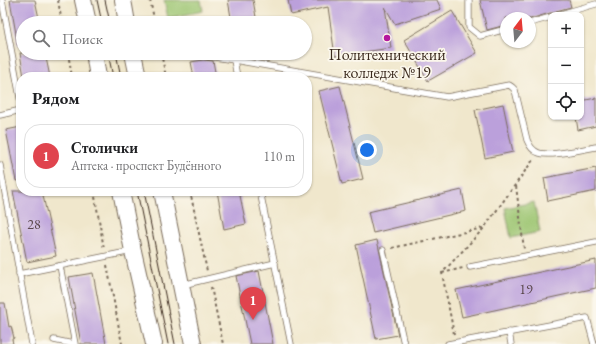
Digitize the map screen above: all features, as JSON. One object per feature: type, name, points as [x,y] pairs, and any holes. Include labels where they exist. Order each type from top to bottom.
[{"type":"main road","points":[[83,0],[86,16]]},
{"type":"main road","points":[[123,0],[126,16]]},
{"type":"main road","points":[[95,60],[97,72]]},
{"type":"main road","points":[[134,60],[137,72]]},
{"type":"main road","points":[[122,196],[154,344]]},
{"type":"main road","points":[[163,196],[193,344]]},
{"type":"lane","points":[[2,0],[16,76]]},
{"type":"lane","points":[[470,0],[470,27],[480,36],[500,31]]},
{"type":"lane","points":[[568,12],[596,4]]},
{"type":"lane","points":[[536,21],[548,18]]},
{"type":"lane","points":[[236,72],[234,60],[303,72]]},
{"type":"lane","points":[[312,74],[447,97],[509,85],[515,90],[527,140],[530,147],[538,153],[548,155],[596,147]]},
{"type":"lane","points":[[0,115],[16,111]]},
{"type":"lane","points":[[0,165],[32,344]]},
{"type":"lane","points":[[261,196],[291,344]]},
{"type":"lane","points":[[470,267],[596,242]]},
{"type":"lane","points":[[383,250],[404,344]]},
{"type":"lane","points":[[19,274],[133,251]]},
{"type":"lane","points":[[181,285],[275,263]]},
{"type":"lane","points":[[54,340],[74,344],[60,266]]},
{"type":"lane","points":[[448,344],[587,318],[594,344]]},
{"type":"lane","points":[[509,332],[512,344]]},
{"type":"path","points":[[58,0],[61,16]]},
{"type":"path","points":[[150,0],[153,16]]},
{"type":"path","points":[[69,60],[71,72]]},
{"type":"path","points":[[162,60],[165,72]]},
{"type":"path","points":[[442,273],[484,228],[538,153]]},
{"type":"path","points":[[516,185],[525,256]]},
{"type":"path","points":[[95,196],[122,344]]},
{"type":"path","points":[[191,196],[223,344]]},
{"type":"path","points":[[383,250],[484,228]]},
{"type":"path","points":[[442,273],[470,267]]},
{"type":"path","points":[[442,273],[456,343]]},
{"type":"green space","points":[[164,0],[201,0],[203,11],[178,16],[168,16]]},
{"type":"green space","points":[[534,202],[540,232],[511,238],[505,208]]},
{"type":"building","points":[[10,0],[35,0],[38,16],[16,16],[16,34]]},
{"type":"building","points":[[228,0],[253,0],[256,16],[231,16]]},
{"type":"building","points":[[288,0],[437,0],[441,9],[395,24],[385,7],[391,48],[335,56],[328,7],[291,15]]},
{"type":"building","points":[[480,0],[569,0],[571,7],[554,12],[548,12],[548,14],[536,17],[536,12],[500,12],[500,27],[487,30]]},
{"type":"building","points":[[452,11],[477,53],[428,81],[404,40]]},
{"type":"building","points":[[21,60],[46,60],[49,72],[23,72]]},
{"type":"building","points":[[203,60],[213,61],[215,72],[193,72],[191,62]]},
{"type":"building","points":[[340,86],[363,179],[342,184],[319,91]]},
{"type":"building","points":[[596,98],[596,126],[578,130],[576,120],[584,120],[584,100]]},
{"type":"building","points":[[503,104],[513,152],[485,158],[475,110]]},
{"type":"building","points":[[16,128],[16,181],[6,130]]},
{"type":"building","points":[[596,168],[596,191],[548,201],[544,178]]},
{"type":"building","points":[[462,190],[466,211],[373,233],[368,212]]},
{"type":"building","points":[[13,191],[16,191],[16,196],[43,196],[56,256],[27,262]]},
{"type":"building","points":[[218,196],[240,196],[246,224],[224,229]]},
{"type":"building","points":[[377,240],[398,335],[376,339],[356,245]]},
{"type":"building","points":[[596,260],[596,288],[462,317],[456,290]]},
{"type":"building","points":[[259,271],[273,344],[250,344],[236,276]]},
{"type":"building","points":[[93,273],[106,344],[81,344],[69,277]]},
{"type":"building","points":[[0,303],[5,303],[9,327],[11,326],[14,338],[12,339],[13,344],[0,344]]},
{"type":"tram line","points":[[97,0],[100,16]]},
{"type":"tram line","points":[[105,0],[108,16]]},
{"type":"tram line","points":[[109,60],[112,72]]},
{"type":"tram line","points":[[117,60],[120,72]]},
{"type":"tram line","points":[[138,196],[168,344]]},
{"type":"tram line","points":[[145,196],[175,344]]},
{"type":"place","name":"Политехнический колледж №19","points":[[387,38]]},
{"type":"place","name":"Столички","points":[[253,320]]}]
